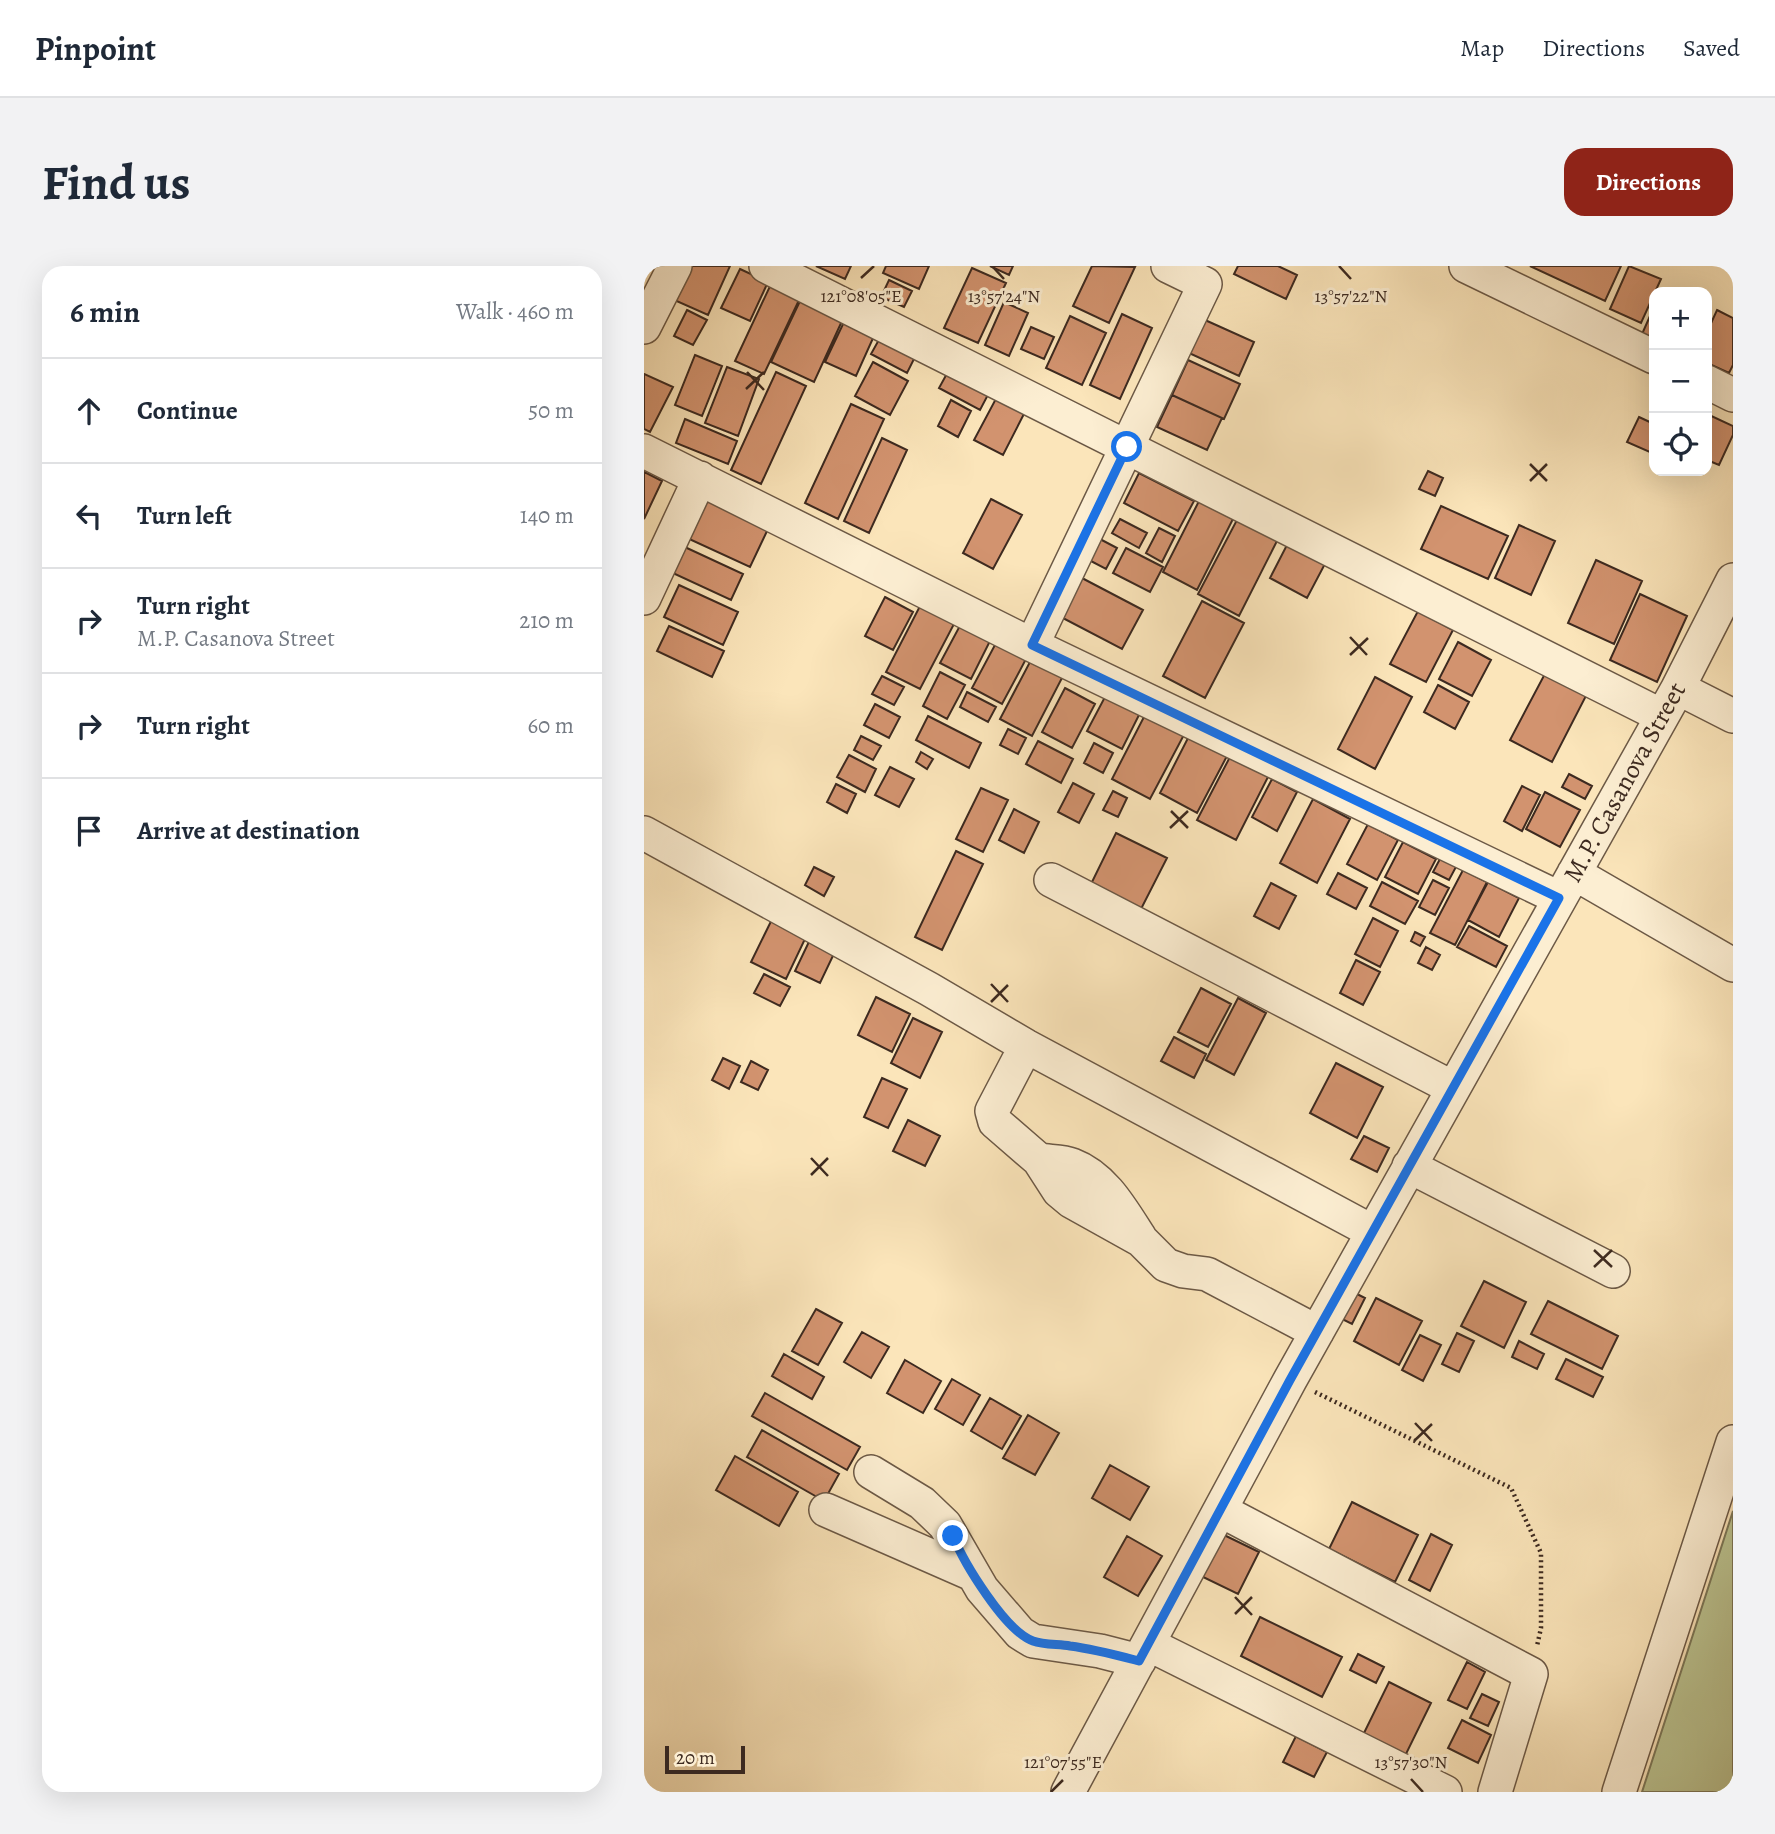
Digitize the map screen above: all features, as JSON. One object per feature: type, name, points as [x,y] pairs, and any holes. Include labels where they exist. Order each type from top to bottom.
[{"type":"street","points":[[644,327],[675,266]]},
{"type":"street","points":[[766,266],[1127,447],[1670,702],[1733,716]]},
{"type":"street","points":[[1032,645],[1205,284],[1168,266]]},
{"type":"street","points":[[1466,266],[1649,355]]},
{"type":"street","points":[[1712,384],[1733,395]]},
{"type":"street","points":[[644,452],[1032,645],[1566,885],[1733,965]]},
{"type":"street","points":[[644,598],[700,478]]},
{"type":"street","name":"M.P. Casanova Street","points":[[1076,1789],[1143,1652],[1290,1380],[1670,702],[1733,580]]},
{"type":"street","points":[[644,833],[929,989],[1026,1046],[1373,1232]]},
{"type":"street","points":[[1051,880],[1453,1088]]},
{"type":"street","points":[[1026,1046],[992,1111],[995,1122],[1038,1160],[1071,1164],[1097,1180],[1115,1199],[1141,1240],[1166,1265],[1183,1271],[1207,1274],[1317,1332]]},
{"type":"street","points":[[1409,1166],[1613,1271]]},
{"type":"street","points":[[1619,1792],[1733,1442]]},
{"type":"street","points":[[871,1472],[922,1503],[945,1525],[972,1574],[1020,1633],[1033,1641],[1100,1651],[1143,1652],[1445,1792]]},
{"type":"street","points":[[826,1510],[972,1574]]},
{"type":"street","points":[[1220,1510],[1531,1674],[1495,1792]]},
{"type":"path","points":[[1290,1380],[1511,1488],[1541,1553],[1541,1628],[1531,1674]]},
{"type":"green space","points":[[1733,1511],[1733,1792],[1642,1792]]},
{"type":"building","points":[[686,266],[730,266],[708,315],[672,299]]},
{"type":"building","points":[[816,266],[851,266],[845,279]]},
{"type":"building","points":[[886,266],[929,266],[919,289],[883,273]]},
{"type":"building","points":[[990,266],[1013,266],[1009,275]]},
{"type":"building","points":[[1092,266],[1135,267],[1109,323],[1073,306]]},
{"type":"building","points":[[1238,266],[1278,266],[1297,275],[1286,299],[1234,274]]},
{"type":"building","points":[[1530,266],[1621,266],[1605,301]]},
{"type":"building","points":[[1629,266],[1661,279],[1657,287],[1649,287],[1649,305],[1641,323],[1610,309]]},
{"type":"building","points":[[972,268],[1006,283],[978,343],[944,328]]},
{"type":"building","points":[[740,269],[768,282],[750,321],[721,308]]},
{"type":"building","points":[[889,280],[912,291],[904,307],[881,297]]},
{"type":"building","points":[[771,284],[800,298],[764,374],[735,361]]},
{"type":"building","points":[[800,301],[842,321],[814,382],[771,362]]},
{"type":"building","points":[[1004,302],[1028,313],[1009,356],[985,345]]},
{"type":"building","points":[[687,310],[707,320],[693,345],[674,336]]},
{"type":"building","points":[[1717,310],[1733,318],[1733,365],[1729,373],[1712,365],[1712,321]]},
{"type":"building","points":[[1122,314],[1152,328],[1120,399],[1090,385]]},
{"type":"building","points":[[1070,316],[1106,333],[1082,385],[1046,368]]},
{"type":"building","points":[[1649,318],[1649,338],[1642,334]]},
{"type":"building","points":[[1205,320],[1254,342],[1239,376],[1189,353]]},
{"type":"building","points":[[844,322],[874,336],[856,376],[825,362]]},
{"type":"building","points":[[1031,327],[1054,337],[1044,359],[1021,349]]},
{"type":"building","points":[[881,336],[916,355],[907,373],[871,354]]},
{"type":"building","points":[[695,355],[722,366],[702,416],[675,405]]},
{"type":"building","points":[[1188,360],[1240,384],[1224,419],[1172,395]]},
{"type":"building","points":[[873,362],[908,381],[890,415],[855,396]]},
{"type":"building","points":[[727,367],[759,379],[738,436],[705,423]]},
{"type":"building","points":[[950,368],[991,389],[980,410],[939,388]]},
{"type":"building","points":[[776,372],[806,386],[761,484],[731,470]]},
{"type":"building","points":[[644,374],[673,387],[650,432],[644,429]]},
{"type":"building","points":[[999,393],[1027,408],[1003,455],[974,440]]},
{"type":"building","points":[[1172,395],[1222,418],[1207,450],[1157,427]]},
{"type":"building","points":[[951,400],[971,411],[958,437],[938,426]]},
{"type":"building","points":[[851,404],[884,419],[838,519],[805,503]]},
{"type":"building","points":[[1712,416],[1733,426],[1733,435],[1719,465],[1712,462]]},
{"type":"building","points":[[1639,417],[1649,422],[1649,452],[1627,442]]},
{"type":"building","points":[[685,419],[737,441],[728,464],[676,443]]},
{"type":"building","points":[[882,438],[907,450],[869,533],[844,521]]},
{"type":"building","points":[[1428,471],[1443,478],[1435,496],[1419,489]]},
{"type":"building","points":[[644,472],[662,481],[644,519]]},
{"type":"building","points":[[1139,473],[1194,501],[1178,531],[1124,503]]},
{"type":"building","points":[[705,499],[768,529],[750,567],[687,538]]},
{"type":"building","points":[[991,499],[1022,515],[993,569],[963,553]]},
{"type":"building","points":[[1199,501],[1233,519],[1197,590],[1163,572]]},
{"type":"building","points":[[1441,506],[1508,536],[1488,579],[1421,549]]},
{"type":"building","points":[[1238,518],[1278,539],[1239,616],[1198,594]]},
{"type":"building","points":[[1120,519],[1147,533],[1139,548],[1112,533]]},
{"type":"building","points":[[1519,525],[1555,541],[1531,595],[1495,578]]},
{"type":"building","points":[[1159,528],[1175,536],[1162,562],[1146,553]]},
{"type":"building","points":[[1098,538],[1117,548],[1106,569],[1087,559]]},
{"type":"building","points":[[1289,541],[1327,560],[1307,598],[1270,578]]},
{"type":"building","points":[[674,542],[743,574],[731,600],[662,568]]},
{"type":"building","points":[[1126,548],[1163,567],[1150,592],[1113,573]]},
{"type":"building","points":[[1596,560],[1642,581],[1614,644],[1568,623]]},
{"type":"building","points":[[1080,577],[1143,610],[1122,649],[1059,616]]},
{"type":"building","points":[[679,585],[738,612],[723,645],[664,617]]},
{"type":"building","points":[[1640,594],[1687,616],[1657,682],[1610,660]]},
{"type":"building","points":[[885,597],[913,612],[893,650],[865,636]]},
{"type":"building","points":[[1202,601],[1244,623],[1205,698],[1163,676]]},
{"type":"building","points":[[920,606],[954,624],[920,689],[886,672]]},
{"type":"building","points":[[1418,611],[1453,630],[1426,682],[1390,664]]},
{"type":"building","points":[[963,620],[993,635],[971,679],[940,663]]},
{"type":"building","points":[[669,626],[724,651],[712,677],[657,651]]},
{"type":"building","points":[[1458,642],[1491,660],[1472,696],[1439,679]]},
{"type":"building","points":[[996,643],[1026,659],[1002,704],[972,688]]},
{"type":"building","points":[[1031,660],[1063,676],[1032,736],[1000,719]]},
{"type":"building","points":[[1548,668],[1589,690],[1552,762],[1510,740]]},
{"type":"building","points":[[940,672],[965,685],[947,719],[923,706]]},
{"type":"building","points":[[882,676],[904,687],[894,705],[872,694]]},
{"type":"building","points":[[1375,677],[1412,697],[1375,769],[1338,749]]},
{"type":"building","points":[[1438,685],[1469,702],[1455,729],[1424,712]]},
{"type":"building","points":[[1065,688],[1095,704],[1072,748],[1042,732]]},
{"type":"building","points":[[967,692],[996,707],[988,722],[960,707]]},
{"type":"building","points":[[1106,695],[1140,713],[1122,749],[1087,731]]},
{"type":"building","points":[[875,704],[900,717],[889,738],[864,725]]},
{"type":"building","points":[[1147,711],[1186,731],[1150,799],[1112,779]]},
{"type":"building","points":[[928,716],[981,743],[969,768],[916,740]]},
{"type":"building","points":[[1008,729],[1026,738],[1018,754],[1000,745]]},
{"type":"building","points":[[861,736],[881,746],[873,760],[854,750]]},
{"type":"building","points":[[1189,736],[1227,756],[1197,813],[1160,793]]},
{"type":"building","points":[[1038,741],[1073,759],[1061,783],[1026,764]]},
{"type":"building","points":[[1094,743],[1113,753],[1103,773],[1084,763]]},
{"type":"building","points":[[921,752],[933,759],[927,769],[916,762]]},
{"type":"building","points":[[849,755],[876,769],[865,792],[837,777]]},
{"type":"building","points":[[1231,755],[1269,775],[1236,840],[1197,820]]},
{"type":"building","points":[[890,767],[914,779],[899,807],[875,795]]},
{"type":"building","points":[[1569,774],[1592,786],[1585,799],[1562,787]]},
{"type":"building","points":[[1272,779],[1297,792],[1277,831],[1252,817]]},
{"type":"building","points":[[1073,783],[1094,794],[1079,823],[1058,812]]},
{"type":"building","points":[[836,784],[856,794],[847,813],[827,802]]},
{"type":"building","points":[[1522,786],[1540,795],[1522,831],[1504,821]]},
{"type":"building","points":[[981,788],[1008,800],[983,852],[956,839]]},
{"type":"building","points":[[1113,791],[1127,798],[1118,817],[1103,810]]},
{"type":"building","points":[[1545,792],[1580,810],[1560,847],[1526,829]]},
{"type":"building","points":[[1313,799],[1350,819],[1317,883],[1280,863]]},
{"type":"building","points":[[1014,809],[1039,822],[1024,853],[999,840]]},
{"type":"building","points":[[1368,824],[1398,840],[1377,880],[1347,864]]},
{"type":"building","points":[[1116,833],[1167,858],[1140,911],[1090,886]]},
{"type":"building","points":[[1403,842],[1436,859],[1418,894],[1385,877]]},
{"type":"building","points":[[956,851],[983,864],[942,950],[915,937]]},
{"type":"building","points":[[1441,857],[1457,865],[1449,880],[1433,872]]},
{"type":"building","points":[[814,867],[834,877],[824,896],[805,885]]},
{"type":"building","points":[[1463,870],[1487,882],[1455,945],[1430,933]]},
{"type":"building","points":[[1338,873],[1367,888],[1356,909],[1327,894]]},
{"type":"building","points":[[1433,880],[1449,888],[1435,915],[1419,907]]},
{"type":"building","points":[[1382,882],[1418,901],[1405,924],[1370,906]]},
{"type":"building","points":[[1488,882],[1519,898],[1499,937],[1468,920]]},
{"type":"building","points":[[1271,883],[1296,896],[1279,929],[1254,916]]},
{"type":"building","points":[[780,903],[814,920],[786,979],[751,962]]},
{"type":"building","points":[[1373,918],[1398,931],[1380,967],[1355,954]]},
{"type":"building","points":[[1469,926],[1507,946],[1496,967],[1457,947]]},
{"type":"building","points":[[816,927],[841,939],[820,983],[795,971]]},
{"type":"building","points":[[1415,932],[1425,937],[1420,946],[1411,941]]},
{"type":"building","points":[[1426,947],[1440,955],[1432,970],[1418,963]]},
{"type":"building","points":[[1356,960],[1380,972],[1363,1005],[1340,993]]},
{"type":"building","points":[[764,974],[790,987],[780,1006],[754,993]]},
{"type":"building","points":[[1201,988],[1231,1004],[1208,1047],[1178,1032]]},
{"type":"building","points":[[876,997],[910,1014],[892,1052],[858,1035]]},
{"type":"building","points":[[1238,998],[1266,1013],[1234,1075],[1206,1060]]},
{"type":"building","points":[[913,1018],[942,1032],[920,1078],[891,1063]]},
{"type":"building","points":[[1174,1037],[1206,1054],[1194,1078],[1161,1061]]},
{"type":"building","points":[[723,1058],[740,1066],[729,1089],[712,1080]]},
{"type":"building","points":[[751,1061],[768,1070],[758,1090],[741,1082]]},
{"type":"building","points":[[1336,1063],[1383,1087],[1357,1138],[1310,1113]]},
{"type":"building","points":[[882,1078],[907,1089],[888,1128],[864,1117]]},
{"type":"building","points":[[908,1120],[940,1136],[925,1166],[893,1151]]},
{"type":"building","points":[[1364,1136],[1389,1148],[1377,1172],[1351,1159]]},
{"type":"building","points":[[1484,1281],[1526,1302],[1504,1348],[1461,1326]]},
{"type":"building","points":[[1347,1289],[1365,1298],[1352,1324],[1334,1315]]},
{"type":"building","points":[[1376,1298],[1422,1321],[1399,1365],[1354,1341]]},
{"type":"building","points":[[1548,1301],[1618,1336],[1602,1369],[1531,1334]]},
{"type":"building","points":[[816,1309],[842,1323],[818,1365],[792,1351]]},
{"type":"building","points":[[862,1332],[889,1347],[871,1378],[844,1362]]},
{"type":"building","points":[[1457,1333],[1474,1341],[1459,1372],[1442,1364]]},
{"type":"building","points":[[1420,1335],[1441,1345],[1423,1381],[1402,1370]]},
{"type":"building","points":[[1519,1341],[1544,1354],[1537,1369],[1512,1357]]},
{"type":"building","points":[[784,1354],[824,1377],[812,1399],[772,1376]]},
{"type":"building","points":[[1566,1359],[1603,1377],[1593,1397],[1556,1379]]},
{"type":"building","points":[[905,1360],[941,1381],[923,1413],[887,1393]]},
{"type":"building","points":[[952,1379],[980,1395],[963,1425],[935,1409]]},
{"type":"building","points":[[765,1393],[860,1447],[847,1470],[752,1416]]},
{"type":"building","points":[[990,1398],[1021,1416],[1002,1449],[971,1431]]},
{"type":"building","points":[[1028,1415],[1059,1433],[1035,1475],[1003,1458]]},
{"type":"building","points":[[762,1430],[839,1474],[824,1501],[747,1457]]},
{"type":"building","points":[[735,1456],[798,1492],[779,1526],[716,1490]]},
{"type":"building","points":[[1110,1465],[1149,1487],[1130,1520],[1092,1498]]},
{"type":"building","points":[[1352,1502],[1418,1535],[1395,1582],[1329,1549]]},
{"type":"building","points":[[1222,1534],[1259,1552],[1238,1594],[1201,1576]]},
{"type":"building","points":[[1431,1534],[1452,1545],[1430,1591],[1409,1580]]},
{"type":"building","points":[[1127,1536],[1162,1556],[1138,1596],[1104,1577]]},
{"type":"building","points":[[1260,1617],[1342,1657],[1322,1697],[1241,1656]]},
{"type":"building","points":[[1358,1654],[1384,1667],[1376,1683],[1350,1670]]},
{"type":"building","points":[[1467,1662],[1485,1672],[1467,1709],[1448,1700]]},
{"type":"building","points":[[1389,1682],[1431,1703],[1405,1756],[1363,1735]]},
{"type":"building","points":[[1482,1694],[1499,1702],[1488,1726],[1470,1718]]},
{"type":"building","points":[[1462,1720],[1491,1735],[1478,1763],[1448,1748]]},
{"type":"building","points":[[1296,1736],[1327,1752],[1314,1777],[1283,1762]]},
{"type":"route","points":[[953,1536],[982,1589],[1020,1633],[1033,1641],[1100,1651],[1139,1661],[1290,1380],[1559,898],[1032,645],[1127,447]]}]
